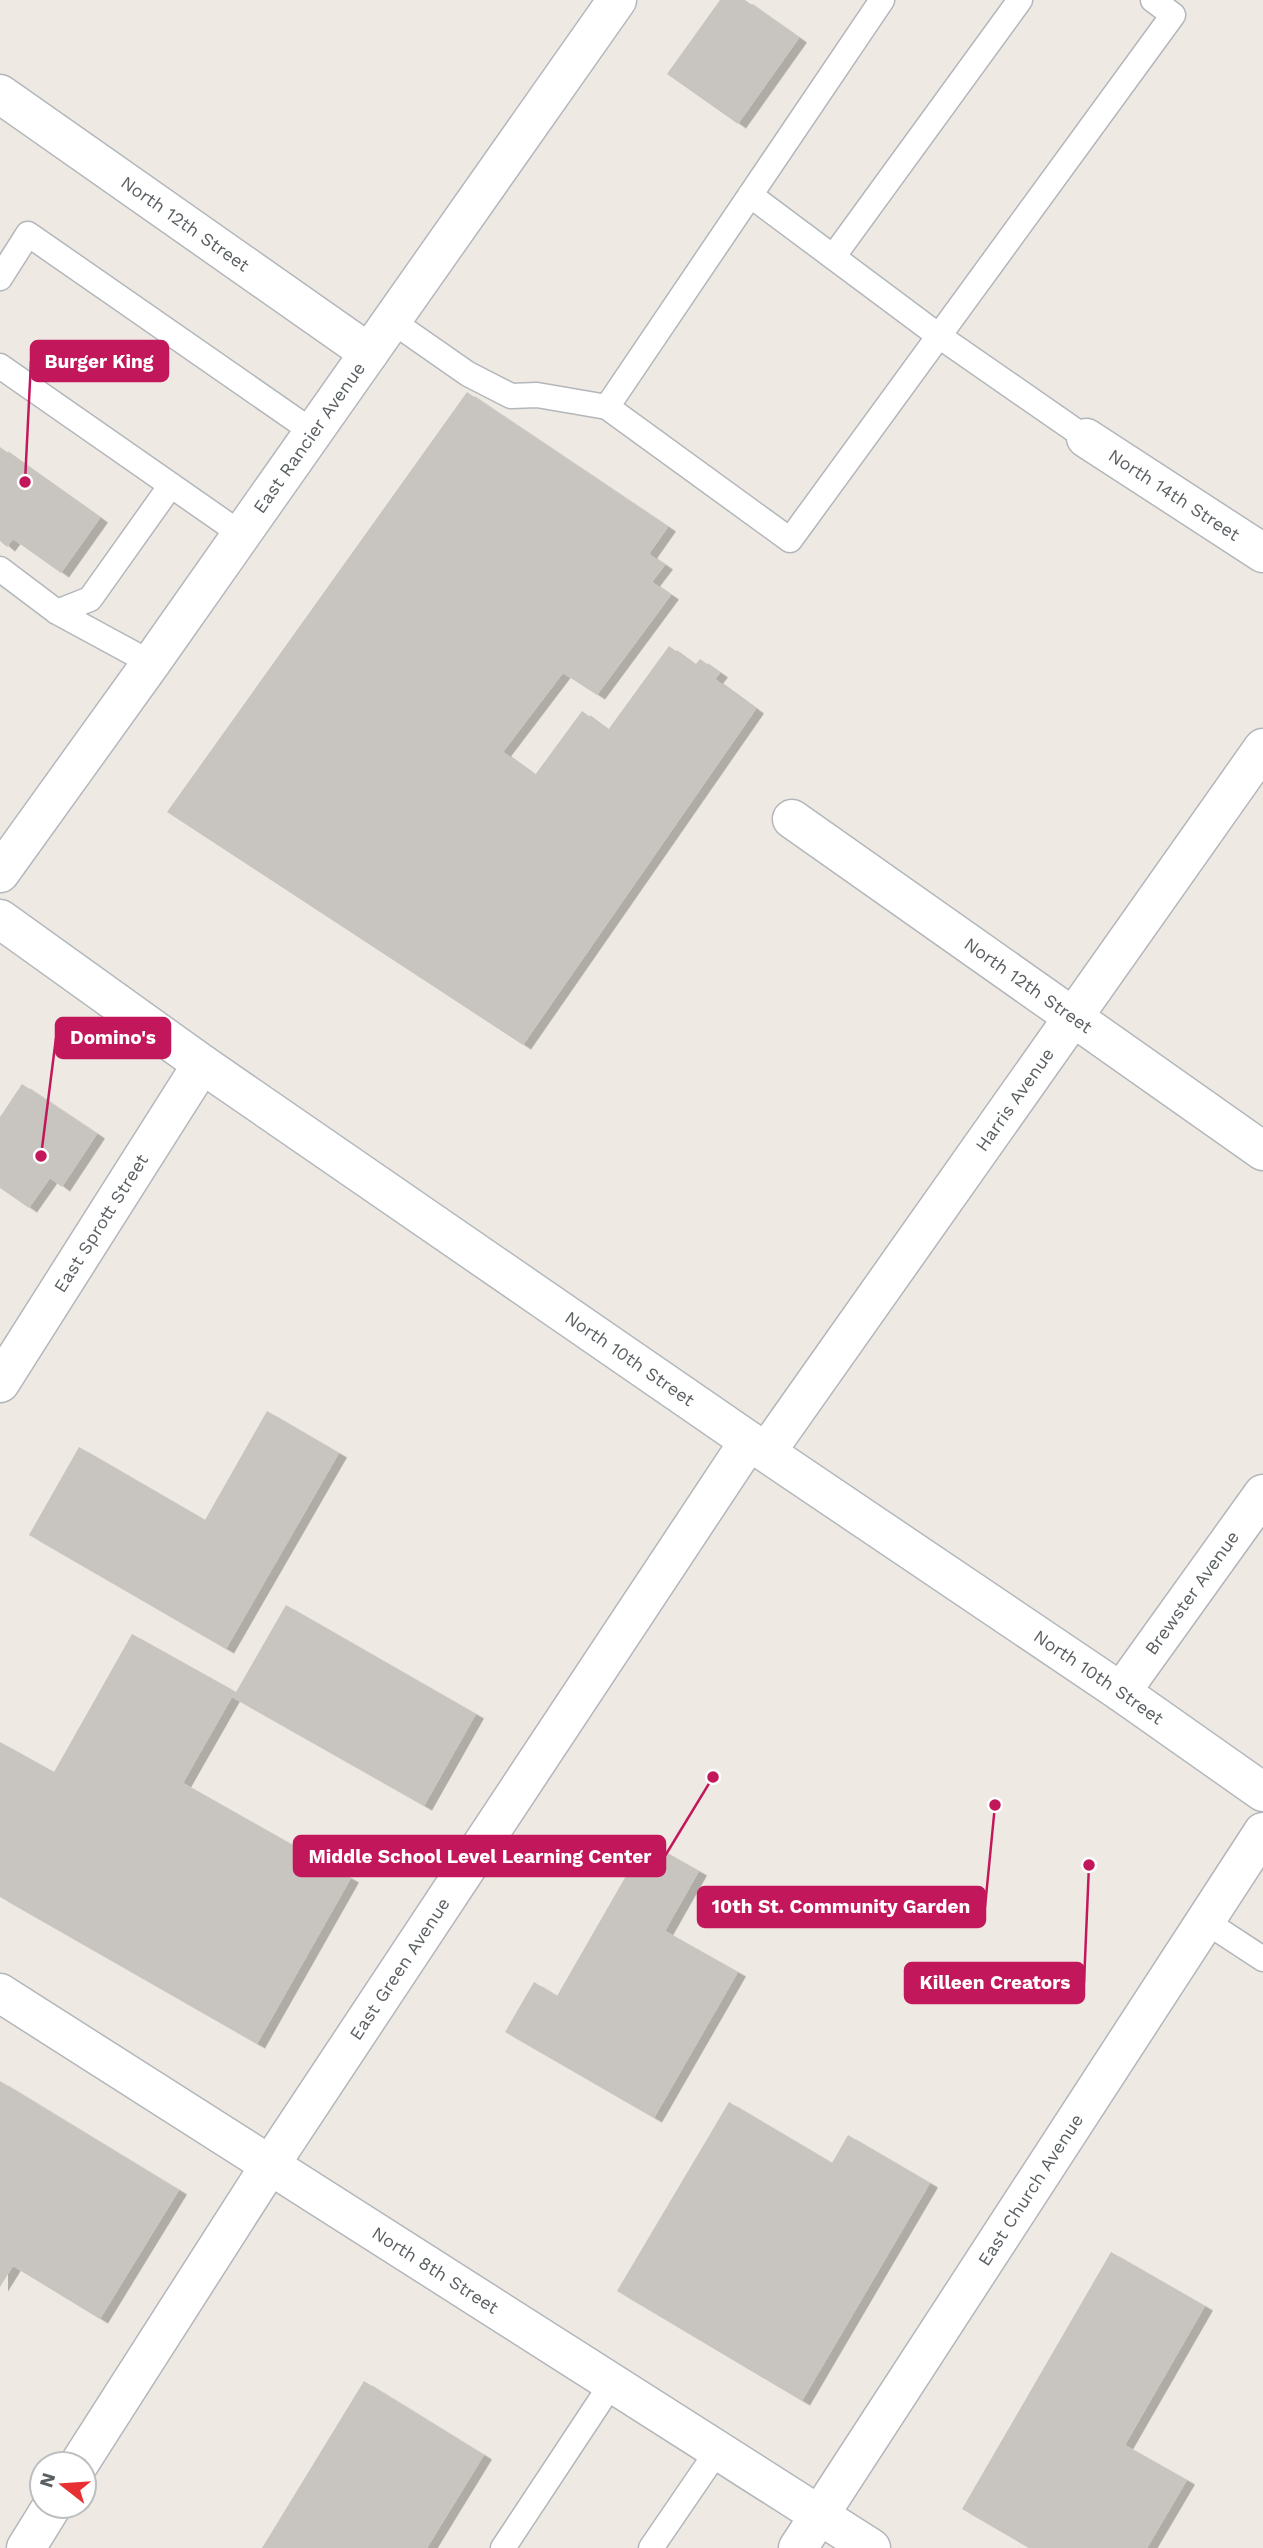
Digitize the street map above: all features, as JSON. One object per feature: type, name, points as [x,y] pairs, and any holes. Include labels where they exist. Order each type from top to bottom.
[{"type":"street","name":"East Rancier Avenue","points":[[0,873],[392,321],[605,4]]},
{"type":"street","name":"North 12th Street","points":[[0,94],[369,353]]},
{"type":"street","name":"North 14th Street","points":[[1086,438],[1263,553]]},
{"type":"street","name":"Harris Avenue","points":[[758,1446],[1074,1017],[1263,748]]},
{"type":"street","name":"North 12th Street","points":[[792,819],[1263,1151]]},
{"type":"street","name":"North 10th Street","points":[[0,919],[202,1064],[1121,1692],[1263,1792]]},
{"type":"street","name":"East Sprott Street","points":[[0,1383],[202,1064]]},
{"type":"street","name":"East Green Avenue","points":[[88,2450],[270,2165],[758,1446]]},
{"type":"street","name":"Brewster Avenue","points":[[1121,1692],[1263,1494]]},
{"type":"street","name":"East Church Avenue","points":[[798,2548],[1263,1832]]},
{"type":"street","name":"North 8th Street","points":[[0,1993],[871,2548]]},
{"type":"street","points":[[35,2545],[46,2520]]},
{"type":"lane","points":[[607,407],[882,0]]},
{"type":"lane","points":[[833,257],[1020,0]]},
{"type":"lane","points":[[392,321],[468,374],[511,396],[537,395],[607,407],[790,540],[1173,15],[1153,0]]},
{"type":"lane","points":[[750,195],[939,336],[1086,438]]},
{"type":"lane","points":[[0,278],[27,234],[313,432]]},
{"type":"lane","points":[[0,366],[241,534]]},
{"type":"lane","points":[[57,612],[90,599],[171,485]]},
{"type":"lane","points":[[0,569],[57,612],[151,663]]},
{"type":"lane","points":[[1205,1921],[1263,1959]]},
{"type":"lane","points":[[503,2548],[612,2383]]},
{"type":"lane","points":[[651,2548],[718,2450]]},
{"type":"building","points":[[720,0],[745,0],[799,38],[738,124],[667,74]]},
{"type":"building","points":[[467,392],[668,527],[649,554],[665,565],[652,582],[671,595],[597,695],[563,673],[503,752],[535,775],[582,711],[608,730],[669,646],[695,665],[700,659],[720,673],[715,679],[756,709],[523,1045],[167,812]]},
{"type":"building","points":[[0,447],[100,518],[61,573],[13,539],[7,547],[0,541]]},
{"type":"building","points":[[22,1084],[97,1134],[62,1187],[50,1178],[29,1208],[0,1188],[0,1117]]},
{"type":"building","points":[[267,1411],[339,1453],[226,1649],[29,1535],[79,1447],[205,1520]]},
{"type":"building","points":[[286,1605],[476,1714],[424,1806],[232,1697],[183,1783],[351,1878],[257,2044],[0,1897],[0,1742],[54,1772],[132,1634],[236,1692]]},
{"type":"building","points":[[646,1841],[699,1871],[665,1931],[738,1972],[654,2118],[505,2032],[534,1982],[557,1996]]},
{"type":"building","points":[[0,2081],[179,2190],[100,2319],[13,2266],[0,2287]]},
{"type":"building","points":[[729,2102],[832,2163],[848,2135],[930,2183],[802,2401],[617,2291]]},
{"type":"building","points":[[1111,2252],[1205,2306],[1125,2445],[1187,2480],[1147,2548],[1029,2548],[962,2509]]},
{"type":"building","points":[[364,2381],[484,2455],[427,2548],[262,2548]]},
{"type":"place","name":"Burger King","points":[[25,482]]},
{"type":"place","name":"Domino's","points":[[41,1156]]},
{"type":"place","name":"Middle School Level Learning Center","points":[[713,1777]]},
{"type":"place","name":"10th St. Community Garden","points":[[995,1805]]},
{"type":"place","name":"Killeen Creators","points":[[1089,1865]]}]
